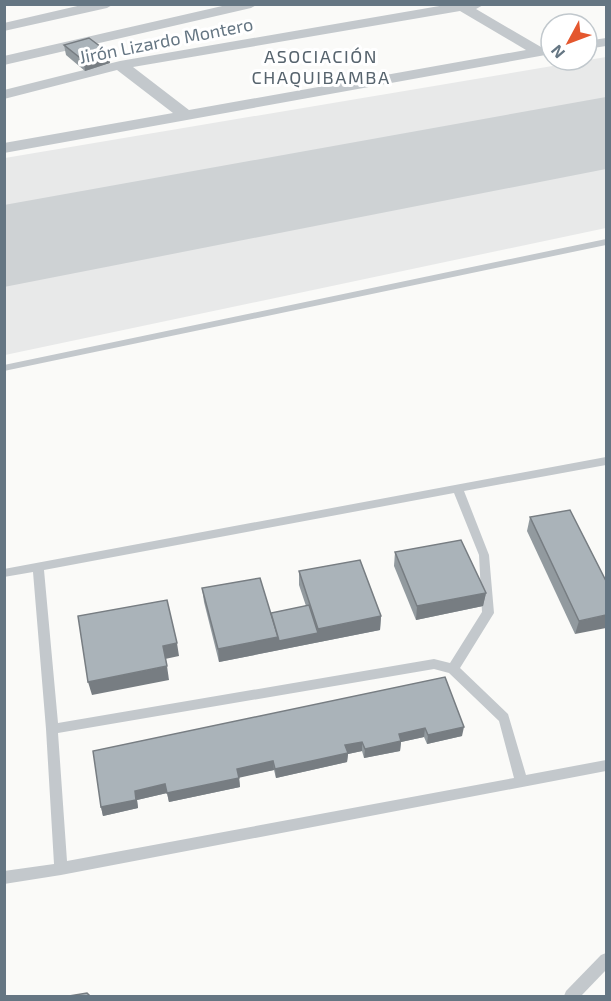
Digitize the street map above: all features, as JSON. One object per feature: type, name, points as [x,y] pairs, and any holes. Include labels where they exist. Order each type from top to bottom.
[{"type":"street","points":[[4,27],[107,4]]},
{"type":"street","points":[[4,61],[251,4]]},
{"type":"street","points":[[472,6],[539,47]]},
{"type":"street","name":"Jirón Lizardo Montero","points":[[4,95],[120,65],[472,6]]},
{"type":"street","points":[[4,148],[539,52]]},
{"type":"street","points":[[120,65],[187,116]]},
{"type":"lane","points":[[4,368],[606,242]]},
{"type":"lane","points":[[4,573],[606,461]]},
{"type":"lane","points":[[453,669],[488,613],[484,555],[458,489]]},
{"type":"lane","points":[[38,568],[62,869]]},
{"type":"lane","points":[[52,729],[434,664],[453,669],[504,718],[521,780]]},
{"type":"lane","points":[[4,878],[606,766]]},
{"type":"lane","points":[[571,996],[606,960]]},
{"type":"shaded area","points":[[606,57],[606,228],[5,355],[5,158],[539,68],[539,72],[599,72],[599,58]]},
{"type":"building","points":[[89,38],[109,53],[84,61],[64,45]]},
{"type":"building","points":[[570,510],[606,581],[606,615],[579,621],[530,517]]},
{"type":"building","points":[[461,540],[486,593],[417,606],[395,552]]},
{"type":"building","points":[[360,560],[381,616],[318,629],[299,571]]},
{"type":"building","points":[[260,578],[278,637],[218,649],[202,588]]},
{"type":"building","points":[[167,600],[177,643],[163,646],[167,666],[88,682],[78,616]]},
{"type":"building","points":[[309,605],[318,633],[279,641],[271,613]]},
{"type":"building","points":[[445,677],[464,727],[428,735],[425,728],[399,734],[401,741],[365,749],[362,742],[345,745],[348,753],[275,769],[273,761],[237,769],[239,778],[167,793],[165,784],[135,791],[136,800],[101,807],[93,751]]},
{"type":"building","points":[[87,993],[90,996],[69,996]]},
{"type":"runway","points":[[4,246],[606,133]]},
{"type":"district","name":"ASOCIACIÓN CHAQUIBAMBA","points":[[321,66]]}]
